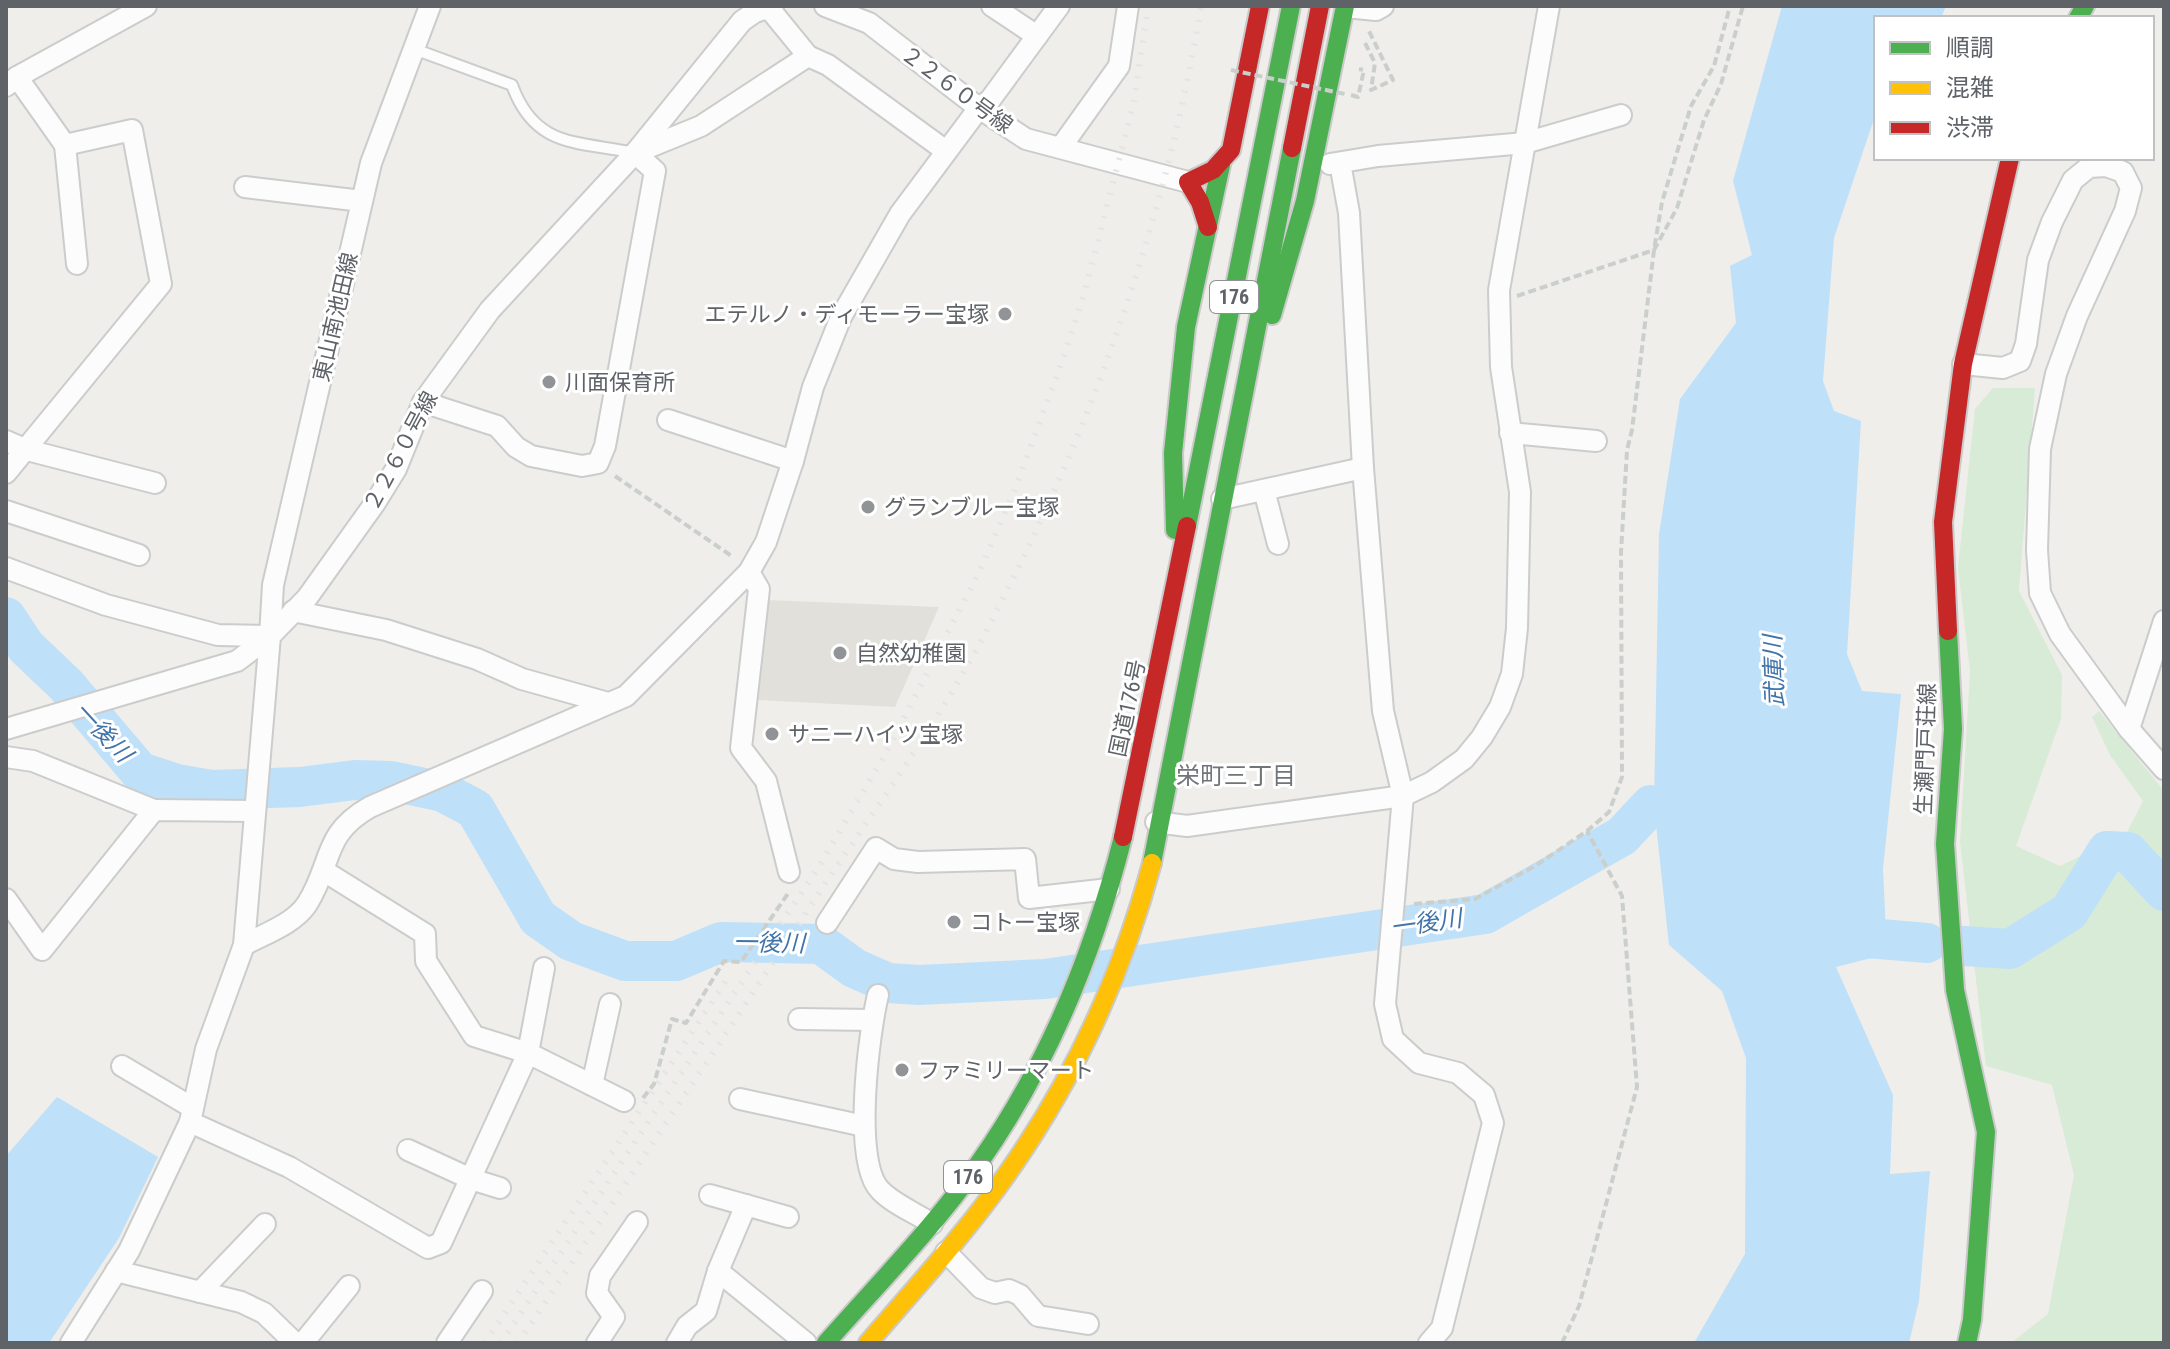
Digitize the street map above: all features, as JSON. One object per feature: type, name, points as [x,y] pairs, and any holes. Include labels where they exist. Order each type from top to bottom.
[{"type":"main road","points":[[1176,588],[1173,453],[1186,327],[1221,165],[1231,150],[1260,6]]},
{"type":"main road","name":"国道176号","points":[[826,1343],[932,1224],[981,1161],[1030,1081],[1075,987],[1086,956],[1109,889],[1128,817],[1291,6]]},
{"type":"main road","name":"176","points":[[868,1343],[946,1252],[1005,1176],[1046,1114],[1125,953],[1162,823],[1222,499],[1320,6]]},
{"type":"main road","points":[[1242,399],[1287,272],[1313,165],[1345,6]]},
{"type":"main road","name":"生瀬門戸荘線","points":[[1967,1343],[1972,1320],[1986,1132],[1955,990],[1945,844],[1953,729],[1943,522],[1963,364],[2010,160]]},
{"type":"main road","points":[[1208,227],[1200,202],[1188,182],[1203,177],[1221,165]]},
{"type":"street","points":[[77,264],[65,145],[12,82],[146,6]]},
{"type":"street","name":"東山南池田線","points":[[270,636],[273,585],[371,163],[430,6]]},
{"type":"street","points":[[770,6],[808,56],[828,65],[946,151]]},
{"type":"street","name":"２２６０号線","points":[[6,729],[237,661],[270,636],[307,598],[375,503],[396,469],[423,402],[490,310],[635,153],[742,21],[770,6]]},
{"type":"street","name":"２２６０号線","points":[[825,6],[869,23],[979,108],[1026,139],[1188,182]]},
{"type":"street","points":[[992,6],[1037,36]]},
{"type":"street","points":[[244,945],[292,919],[306,906],[324,871],[330,846],[346,822],[370,807],[626,696],[749,572],[766,542],[813,387],[841,317],[900,214],[1059,6]]},
{"type":"street","points":[[1061,147],[1119,66],[1128,6]]},
{"type":"street","points":[[1345,6],[1376,10],[1383,6]]},
{"type":"street","points":[[1128,817],[1187,826],[1403,796],[1432,782],[1464,759],[1500,707],[1512,674],[1517,628],[1520,492],[1501,367],[1499,290],[1549,6]]},
{"type":"street","points":[[423,402],[497,426],[516,447],[531,456],[582,466],[598,463],[605,446],[655,171],[635,153],[701,126],[808,56]]},
{"type":"street","points":[[1313,165],[1525,143],[1621,115]]},
{"type":"street","points":[[6,473],[161,284],[132,130],[65,145]]},
{"type":"street","points":[[1340,163],[1349,213],[1363,468],[1383,711],[1403,796],[1385,1004],[1393,1039],[1419,1063],[1458,1073],[1484,1095],[1493,1123],[1442,1328],[1429,1343]]},
{"type":"street","points":[[1963,364],[2003,368],[2020,361],[2026,344],[2038,260],[2052,222],[2073,180],[2089,167],[2106,166],[2123,172],[2131,188],[2125,211],[2077,316],[2056,374],[2040,449],[2037,550],[2040,593],[2060,634],[2129,729],[2164,769]]},
{"type":"street","points":[[245,187],[362,201]]},
{"type":"street","points":[[668,420],[793,461]]},
{"type":"street","points":[[1510,433],[1596,441]]},
{"type":"street","points":[[6,441],[27,450],[155,483]]},
{"type":"street","points":[[1222,499],[1363,468]]},
{"type":"street","points":[[1264,490],[1278,544]]},
{"type":"street","points":[[6,511],[139,555]]},
{"type":"street","points":[[6,568],[106,605],[218,635],[270,636],[244,945],[206,1049],[192,1115],[129,1251],[71,1343]]},
{"type":"street","points":[[749,572],[759,589],[741,748],[766,781],[789,872]]},
{"type":"street","points":[[293,611],[386,630],[477,659],[522,679],[608,703]]},
{"type":"street","points":[[2129,729],[2164,621]]},
{"type":"street","points":[[6,757],[33,761],[154,810],[254,806]]},
{"type":"street","points":[[6,899],[42,950],[154,810]]},
{"type":"street","points":[[827,923],[876,848],[894,859],[918,862],[1025,859],[1029,898],[1109,889]]},
{"type":"street","points":[[324,871],[425,934],[426,961],[474,1036],[528,1053],[624,1101]]},
{"type":"street","points":[[122,1066],[192,1115],[428,1248],[441,1243],[528,1053],[544,968]]},
{"type":"street","points":[[878,995],[866,1076],[864,1126],[871,1176],[879,1190],[932,1224]]},
{"type":"street","points":[[592,1085],[610,1004]]},
{"type":"street","points":[[799,1019],[872,1020]]},
{"type":"street","points":[[740,1099],[864,1126]]},
{"type":"street","points":[[408,1150],[471,1179],[500,1188]]},
{"type":"street","points":[[710,1195],[788,1217]]},
{"type":"street","points":[[677,1343],[687,1326],[706,1311],[718,1271],[746,1205]]},
{"type":"street","points":[[597,1343],[614,1317],[597,1293],[600,1276],[637,1222]]},
{"type":"street","points":[[200,1292],[265,1224]]},
{"type":"street","points":[[946,1252],[981,1288],[995,1293],[1009,1290],[1020,1295],[1038,1316],[1088,1324]]},
{"type":"street","points":[[116,1271],[241,1302],[264,1313],[295,1343]]},
{"type":"street","points":[[718,1271],[806,1343]]},
{"type":"street","points":[[303,1343],[349,1286]]},
{"type":"street","points":[[447,1343],[482,1291]]},
{"type":"lane","points":[[414,49],[512,85],[517,99],[535,123],[558,140],[635,153]]},
{"type":"path","points":[[1393,910],[1475,899],[1535,866],[1609,812],[1622,777],[1622,537],[1627,450],[1654,250],[1662,202],[1691,106],[1714,66],[1730,6]]},
{"type":"path","points":[[1511,298],[1654,250],[1677,208],[1704,120],[1721,84],[1743,6]]},
{"type":"path","points":[[1361,26],[1367,26],[1393,80],[1371,90],[1375,63],[1361,35]]},
{"type":"path","points":[[1231,70],[1345,94],[1348,80]]},
{"type":"path","points":[[598,463],[737,560],[749,572]]},
{"type":"path","points":[[1562,1343],[1579,1306],[1637,1087],[1622,896],[1587,831]]},
{"type":"path","points":[[624,1101],[636,1107],[654,1084],[672,1019],[686,1023],[724,961],[741,962],[744,959],[794,885],[789,872]]},
{"type":"shaded area","name":"自然幼稚園","points":[[767,600],[939,607],[895,707],[757,700]]},
{"type":"green space","points":[[1993,388],[2035,388],[2019,591],[2062,675],[2061,719],[2016,846],[2060,866],[2126,834],[2143,801],[2110,755],[2092,717],[2099,711],[2164,791],[2164,1343],[2011,1343],[2048,1314],[2074,1175],[2052,1085],[1986,1066],[1960,842],[1970,671],[1958,568],[1975,409]]},
{"type":"water","name":"武庫川","points":[[1782,6],[1946,6],[1942,16],[1874,16],[1874,119],[1834,238],[1823,381],[1834,411],[1861,421],[1847,654],[1862,691],[1901,694],[1883,869],[1887,954],[1836,967],[1893,1095],[1890,1174],[1930,1171],[1919,1301],[1909,1343],[1694,1343],[1745,1254],[1746,1058],[1722,991],[1669,945],[1654,806],[1659,534],[1680,399],[1736,323],[1730,266],[1752,255],[1733,181]]},
{"type":"water","points":[[57,1097],[158,1157],[119,1238],[49,1343],[6,1343],[6,1156]]},
{"type":"waterway","name":"一後川","points":[[6,617],[26,647],[66,685],[140,772],[177,784],[211,790],[300,787],[355,780],[391,781],[443,792],[475,809],[538,918],[571,941],[625,961],[676,961],[721,942],[821,944],[854,968],[888,983],[919,985],[1045,979],[1485,914],[1622,836],[1651,805],[1709,813]]},
{"type":"waterway","points":[[1964,946],[2010,949],[2069,912],[2107,851],[2128,852],[2164,891]]},
{"type":"waterway","points":[[1832,935],[1927,943]]},
{"type":"railway","points":[[501,1343],[818,868],[885,755],[980,570],[1015,489],[1085,291],[1134,102],[1148,6]]},
{"type":"railway","points":[[518,1343],[910,758],[987,630],[1059,481],[1119,326],[1167,168],[1201,6]]},
{"type":"railway","points":[[485,1343],[730,975]]},
{"type":"traffic: fast","points":[[1187,526],[1291,6]]},
{"type":"traffic: fast","points":[[1272,315],[1305,201],[1345,6]]},
{"type":"traffic: fast","points":[[2079,16],[2085,6]]},
{"type":"traffic: fast","points":[[1152,863],[1292,148]]},
{"type":"traffic: fast","points":[[1175,530],[1173,453],[1186,327],[1221,165]]},
{"type":"traffic: fast","points":[[1948,631],[1953,729],[1945,844],[1955,990],[1986,1132],[1972,1320],[1967,1343]]},
{"type":"traffic: fast","points":[[826,1343],[962,1187],[1027,1087],[1083,965],[1123,837]]},
{"type":"traffic: slow","points":[[868,1343],[991,1196],[1054,1101],[1111,986],[1152,863]]},
{"type":"traffic: jam","points":[[1208,227],[1200,202],[1188,182],[1213,170],[1231,150],[1260,6]]},
{"type":"traffic: jam","points":[[1292,148],[1320,6]]},
{"type":"traffic: jam","points":[[1948,631],[1943,522],[1963,364],[2010,160]]},
{"type":"traffic: jam","points":[[1123,837],[1187,526]]},
{"type":"place","name":"エテルノ・ディモーラー宝塚","points":[[1005,314]]},
{"type":"place","name":"川面保育所","points":[[549,382]]},
{"type":"place","name":"グランブルー宝塚","points":[[868,507]]},
{"type":"place","name":"自然幼稚園","points":[[840,653]]},
{"type":"place","name":"サニーハイツ宝塚","points":[[772,734]]},
{"type":"place","name":"コトー宝塚","points":[[954,922]]},
{"type":"place","name":"ファミリーマート","points":[[902,1070]]},
{"type":"district","name":"栄町三丁目","points":[[1236,776]]}]
